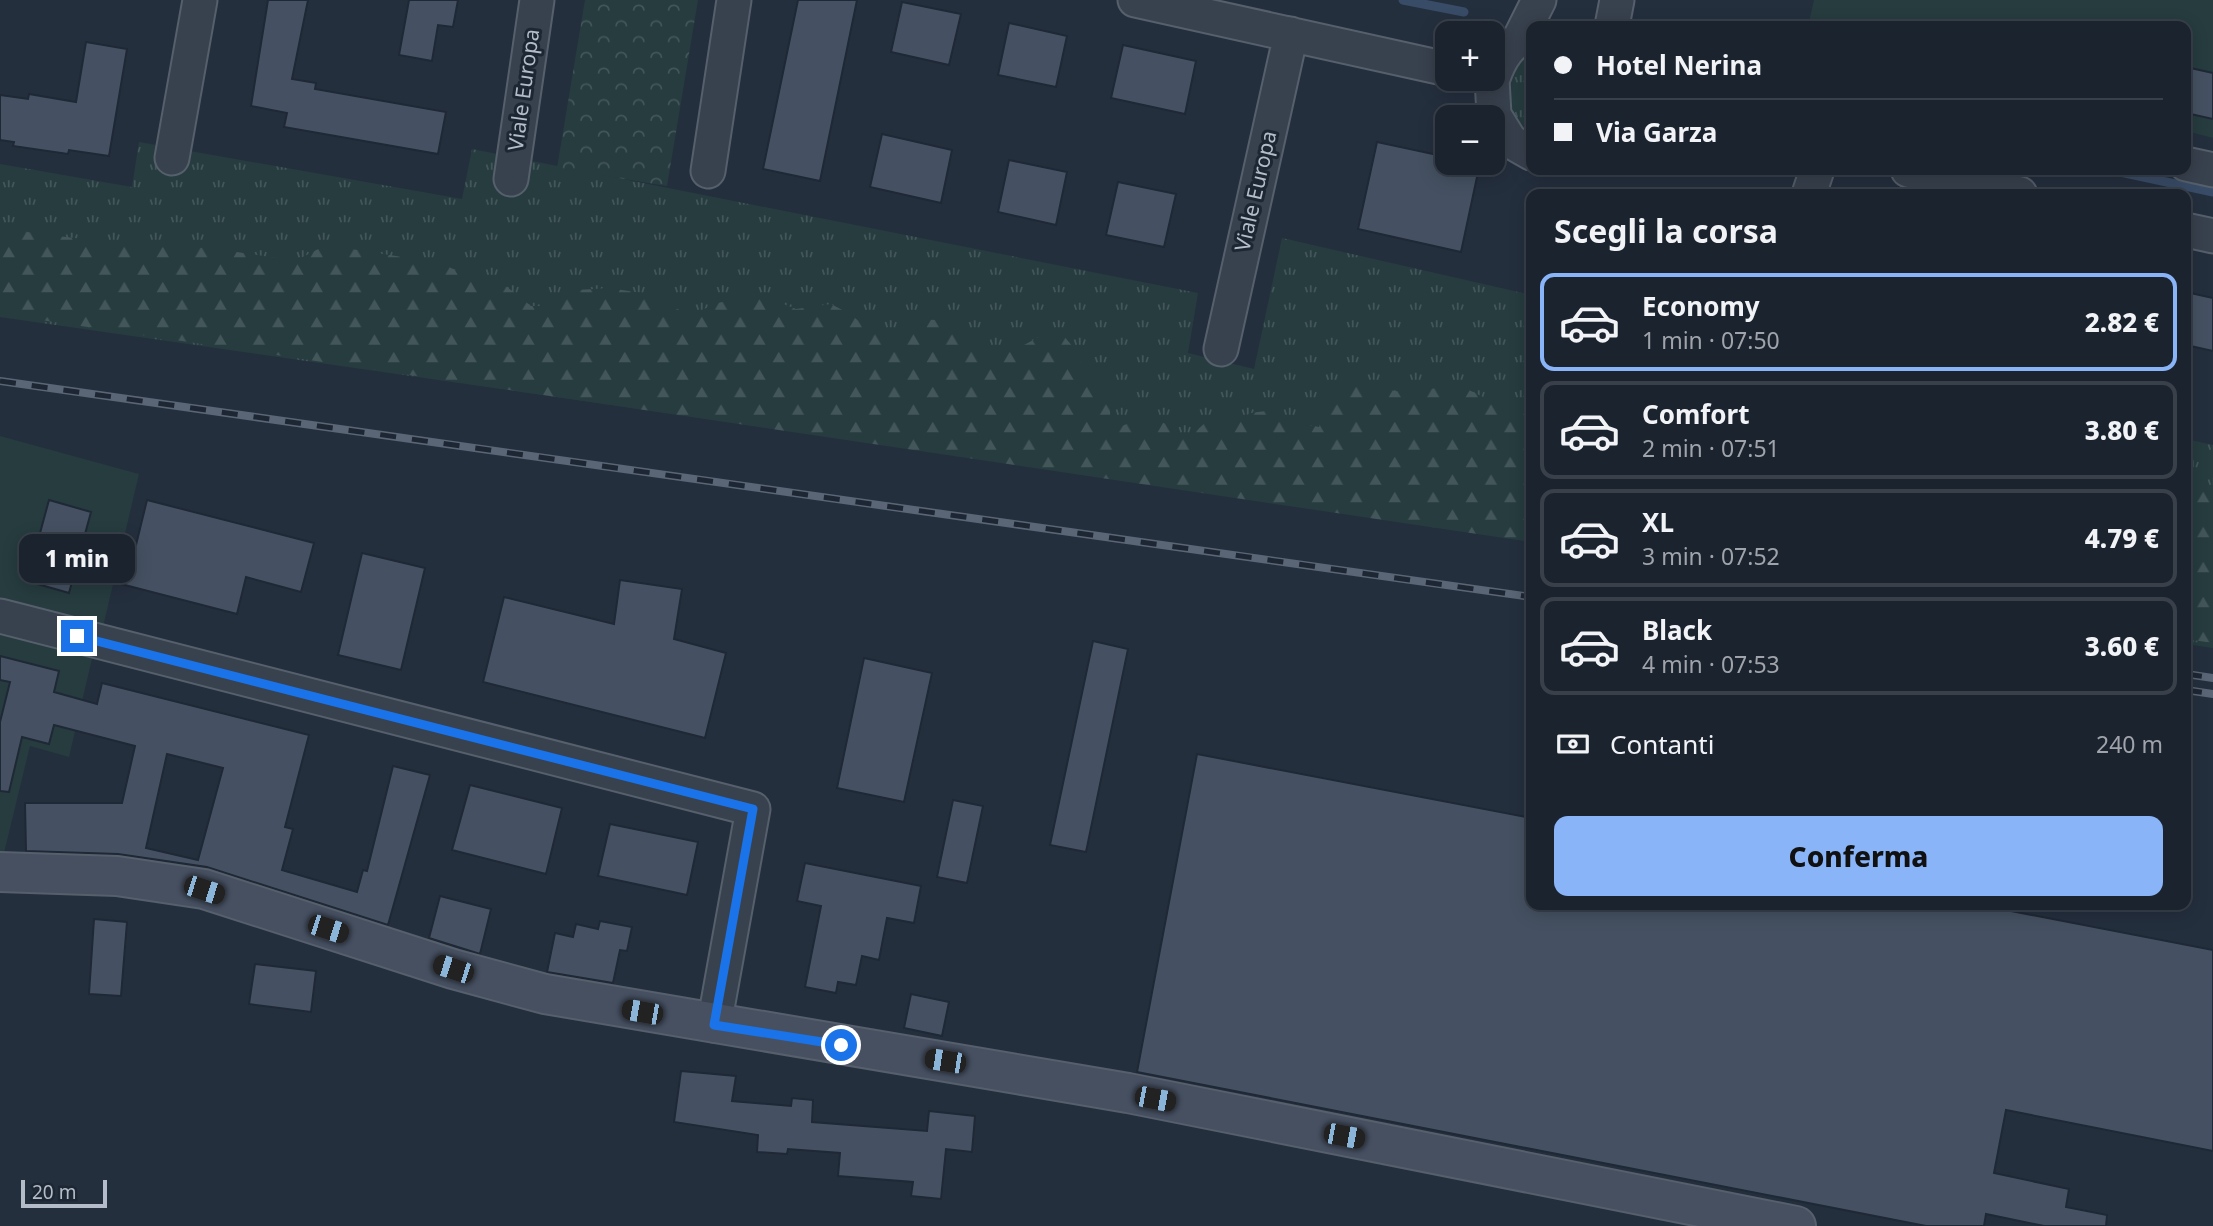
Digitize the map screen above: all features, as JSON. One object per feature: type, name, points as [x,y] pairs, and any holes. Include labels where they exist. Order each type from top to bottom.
[{"type":"street","points":[[172,158],[200,0]]},
{"type":"street","name":"Viale Europa","points":[[512,180],[537,0]]},
{"type":"street","points":[[708,171],[734,0]]},
{"type":"street","points":[[1135,0],[1435,66]]},
{"type":"street","points":[[1531,21],[1539,0]]},
{"type":"street","name":"Viale Europa","points":[[1221,349],[1291,34]]},
{"type":"street","points":[[1505,54],[1526,36]]},
{"type":"street","points":[[1491,91],[1494,115],[1510,141],[1526,150]]},
{"type":"street","points":[[2191,165],[2213,170]]},
{"type":"street","points":[[1931,175],[1997,189]]},
{"type":"street","points":[[2191,231],[2213,236]]},
{"type":"street","points":[[0,616],[753,809],[714,1025]]},
{"type":"street","points":[[0,872],[117,876],[204,890],[453,969],[545,994],[714,1025],[1128,1093],[1702,1216],[1794,1226]]},
{"type":"green space","points":[[585,0],[698,0],[667,186],[557,168]]},
{"type":"green space","points":[[1814,0],[2213,0],[2213,138],[2191,132],[2191,21],[1809,21]]},
{"type":"green space","points":[[1526,47],[1526,138],[1507,121],[1505,68]]},
{"type":"green space","points":[[139,142],[462,199],[472,149],[1198,293],[1188,353],[1254,369],[1282,238],[1526,294],[1526,536],[0,317],[0,164],[132,187]]},
{"type":"green space","points":[[0,225],[32,233],[151,247],[212,248],[295,261],[326,245],[434,262],[462,272],[493,276],[531,306],[549,306],[577,290],[609,288],[655,295],[689,316],[717,303],[760,295],[796,309],[831,304],[850,314],[875,334],[904,331],[914,319],[936,320],[971,337],[984,348],[1011,352],[1039,337],[1063,335],[1078,353],[1084,372],[1094,373],[1111,398],[1110,415],[1120,427],[1140,419],[1151,419],[1172,426],[1178,435],[1195,432],[1207,421],[1235,424],[1250,413],[1275,410],[1304,424],[1319,427],[1328,400],[1366,378],[1394,391],[1415,392],[1457,384],[1503,407],[1526,412],[1526,541],[0,314]]},
{"type":"green space","points":[[0,436],[139,474],[103,627],[0,600]]},
{"type":"green space","points":[[2191,440],[2213,445],[2213,648],[2191,645]]},
{"type":"green space","points":[[2202,484],[2213,487],[2213,643],[2191,640],[2191,486]]},
{"type":"green space","points":[[0,625],[95,646],[69,757],[30,746],[4,853],[0,853],[0,771],[13,774],[22,737],[49,744],[62,695],[54,692],[59,671],[0,656]]},
{"type":"green space","points":[[0,680],[10,682],[0,722]]},
{"type":"building","points":[[268,0],[308,0],[292,79],[316,83],[315,89],[446,112],[438,154],[284,127],[287,113],[251,106]]},
{"type":"building","points":[[409,0],[458,0],[453,27],[438,25],[432,61],[399,55]]},
{"type":"building","points":[[798,0],[857,0],[820,181],[763,169]]},
{"type":"building","points":[[902,2],[961,14],[949,65],[891,52]]},
{"type":"building","points":[[1009,23],[1067,36],[1056,87],[998,75]]},
{"type":"building","points":[[86,42],[127,49],[109,156],[69,150],[68,154],[13,146],[14,142],[0,140],[0,95],[28,99],[29,94],[76,102]]},
{"type":"building","points":[[1123,45],[1196,61],[1185,114],[1111,98]]},
{"type":"building","points":[[2191,68],[2213,73],[2213,119],[2191,114]]},
{"type":"building","points":[[882,134],[952,150],[941,203],[870,187]]},
{"type":"building","points":[[1377,142],[1435,154],[1435,175],[1477,175],[1461,252],[1358,229]]},
{"type":"building","points":[[1009,160],[1067,172],[1056,225],[998,212]]},
{"type":"building","points":[[1118,182],[1176,194],[1164,247],[1106,235]]},
{"type":"building","points":[[2191,293],[2213,298],[2213,351],[2191,346]]},
{"type":"building","points":[[49,500],[91,512],[69,593],[27,581]]},
{"type":"building","points":[[147,500],[314,543],[301,592],[246,577],[237,614],[117,583],[126,547],[135,549]]},
{"type":"building","points":[[362,553],[425,568],[401,670],[338,655]]},
{"type":"building","points":[[620,580],[682,589],[674,639],[726,653],[705,738],[483,682],[504,597],[614,624]]},
{"type":"building","points":[[1093,641],[1128,649],[1086,852],[1050,845]]},
{"type":"building","points":[[0,656],[59,671],[54,692],[97,704],[102,683],[309,735],[285,827],[293,829],[282,870],[357,892],[363,870],[367,871],[393,766],[430,775],[388,925],[207,867],[118,854],[26,851],[25,803],[122,803],[135,746],[54,725],[49,744],[22,737],[9,792],[0,791],[0,722],[10,682],[0,680]],"holes":[[[167,754],[223,768],[198,860],[146,848]]]},
{"type":"building","points":[[864,658],[932,673],[904,802],[837,788]]},
{"type":"building","points":[[1197,754],[1526,817],[1526,910],[2006,910],[2213,950],[2213,1151],[2006,1110],[1994,1173],[2069,1189],[2066,1207],[2107,1215],[2106,1226],[2044,1226],[1986,1214],[1984,1226],[1926,1226],[1137,1072]]},
{"type":"building","points":[[470,785],[562,808],[546,874],[452,850]]},
{"type":"building","points":[[953,800],[983,806],[967,883],[937,877]]},
{"type":"building","points":[[610,824],[698,842],[687,895],[598,876]]},
{"type":"building","points":[[805,863],[921,886],[914,923],[887,918],[879,960],[862,956],[856,985],[838,982],[836,993],[805,987],[821,906],[797,901]]},
{"type":"building","points":[[440,896],[491,909],[480,954],[429,938]]},
{"type":"building","points":[[94,919],[127,922],[121,996],[89,994]]},
{"type":"building","points":[[600,921],[632,927],[627,951],[620,950],[613,983],[547,972],[555,933],[573,937],[576,924],[598,929]]},
{"type":"building","points":[[255,964],[316,971],[311,1012],[249,1004]]},
{"type":"building","points":[[911,994],[949,1002],[942,1036],[904,1028]]},
{"type":"building","points":[[681,1071],[736,1076],[732,1101],[791,1106],[792,1098],[813,1100],[812,1122],[927,1131],[929,1111],[975,1116],[972,1152],[946,1149],[941,1199],[911,1196],[913,1182],[838,1176],[840,1153],[788,1149],[787,1154],[757,1152],[758,1135],[674,1122]]},
{"type":"waterway","points":[[1403,0],[1464,12]]},
{"type":"waterway","points":[[2134,175],[2213,192]]},
{"type":"railway","points":[[0,381],[1526,596]]},
{"type":"railway","points":[[2191,675],[2213,678]]},
{"type":"railway","points":[[2191,691],[2213,694]]},
{"type":"route","points":[[77,636],[753,809],[714,1025],[841,1045]]}]
